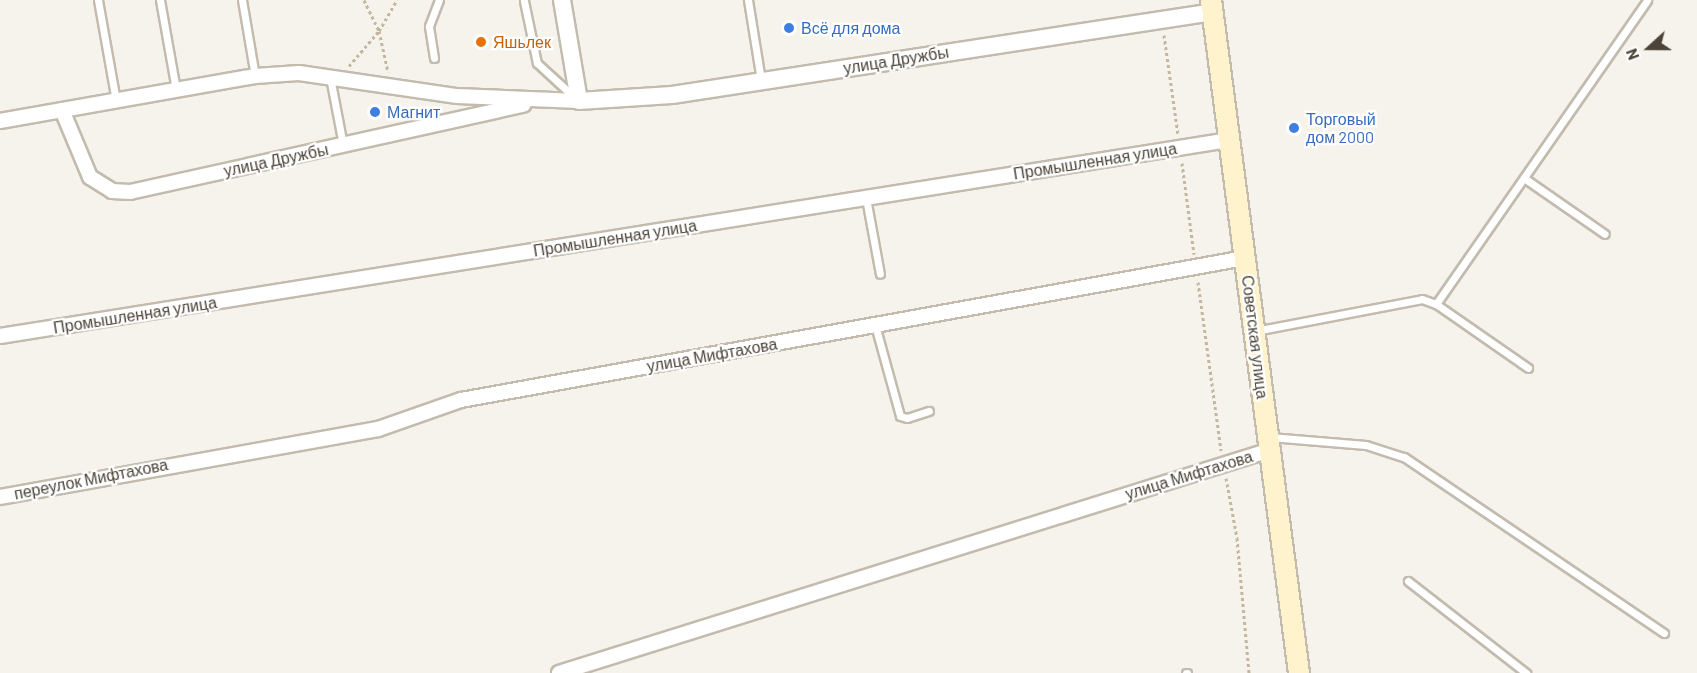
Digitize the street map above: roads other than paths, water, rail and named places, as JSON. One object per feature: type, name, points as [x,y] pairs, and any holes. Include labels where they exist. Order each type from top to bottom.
[{"type":"main road","name":"Советская улица","points":[[1212,6],[1299,673]]},
{"type":"street","points":[[562,0],[579,101]]},
{"type":"street","name":"улица Дружбы","points":[[0,121],[255,76],[335,75],[389,86],[537,102],[662,96],[1161,18],[1212,6]]},
{"type":"street","name":"улица Дружбы","points":[[62,110],[90,177],[112,191],[130,192],[537,102]]},
{"type":"street","name":"Промышленная улица","points":[[0,336],[1229,140]]},
{"type":"street","name":"улица Мифтахова","points":[[182,462],[378,429],[461,400],[1245,258]]},
{"type":"street","name":"улица Мифтахова","points":[[559,673],[1224,464],[1269,444]]},
{"type":"street","name":"переулок Мифтахова","points":[[0,497],[182,462]]},
{"type":"lane","points":[[99,0],[116,101]]},
{"type":"lane","points":[[160,0],[176,90]]},
{"type":"lane","points":[[242,0],[255,76]]},
{"type":"lane","points":[[434,58],[429,26],[439,0]]},
{"type":"lane","points":[[748,0],[761,81]]},
{"type":"lane","points":[[1436,304],[1647,0]]},
{"type":"lane","points":[[524,1],[537,63],[579,101]]},
{"type":"lane","points":[[335,75],[342,145]]},
{"type":"lane","points":[[1524,178],[1605,234]]},
{"type":"lane","points":[[866,198],[880,274]]},
{"type":"lane","points":[[1254,331],[1413,300],[1436,304],[1528,368]]},
{"type":"lane","points":[[874,325],[900,416],[907,418],[929,411]]},
{"type":"lane","points":[[1269,444],[1366,445],[1404,457],[1664,633]]},
{"type":"lane","points":[[1408,581],[1526,673]]},
{"type":"place","name":"Всё для дома","points":[[789,28]]},
{"type":"place","name":"Яшьлек","points":[[481,42]]},
{"type":"place","name":"Магнит","points":[[375,112]]},
{"type":"place","name":"Торговый дом 2000","points":[[1294,128]]}]
